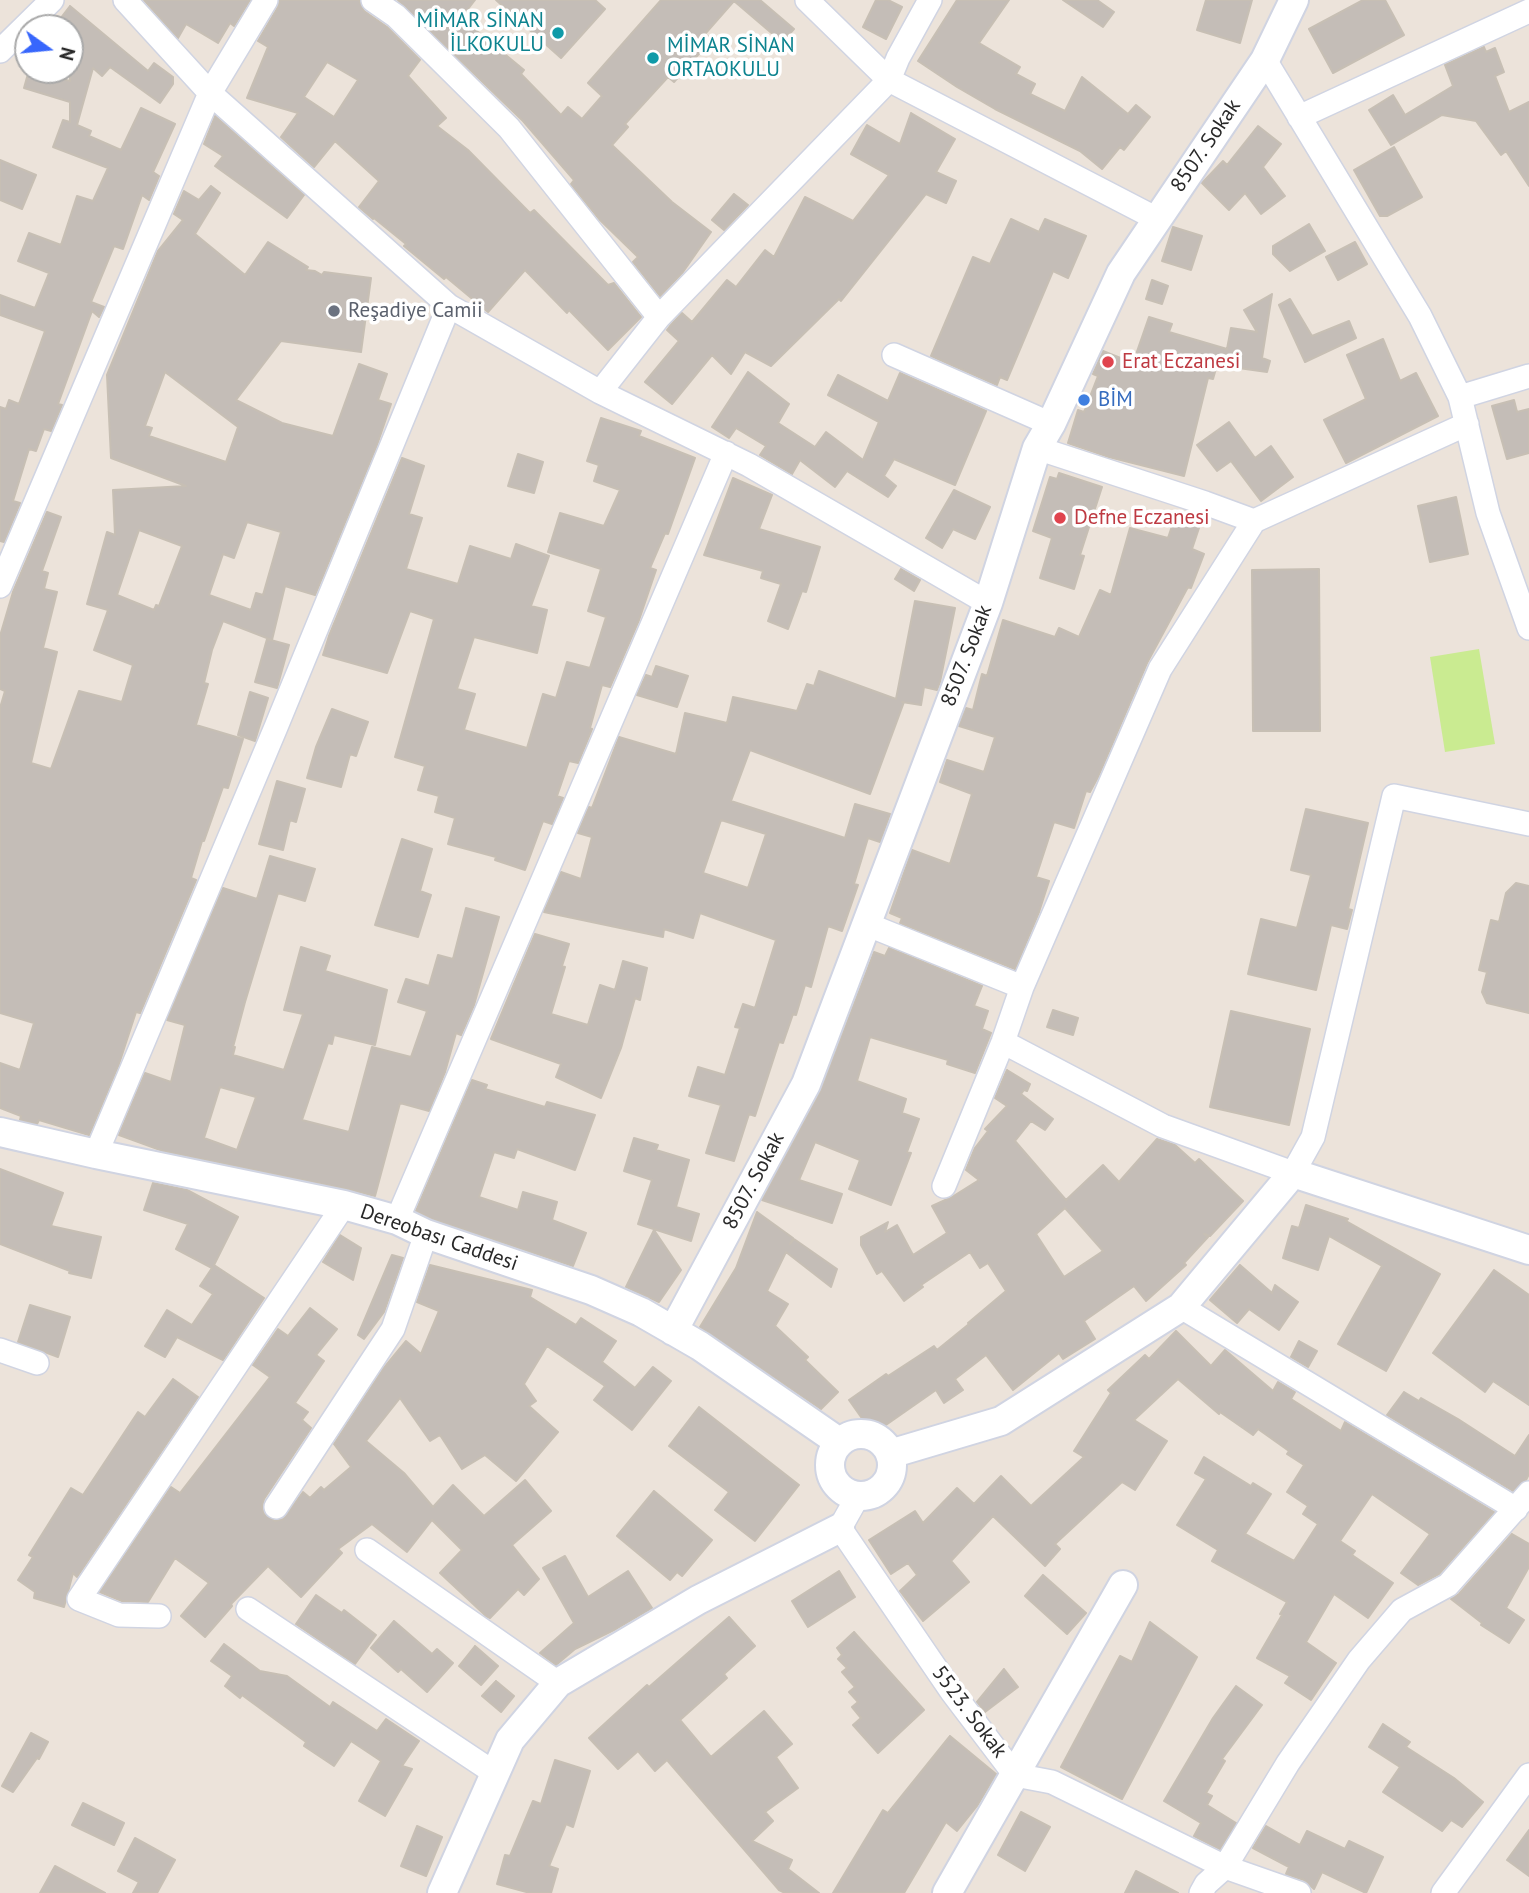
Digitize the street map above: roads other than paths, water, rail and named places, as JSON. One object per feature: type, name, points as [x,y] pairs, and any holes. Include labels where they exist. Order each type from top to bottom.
[{"type":"street","points":[[0,51],[52,0]]},
{"type":"street","points":[[125,0],[210,93],[449,306],[600,391],[726,453],[988,603]]},
{"type":"street","points":[[0,586],[210,93],[266,0]]},
{"type":"street","points":[[373,0],[396,16],[509,128],[659,317]]},
{"type":"street","points":[[807,0],[889,80],[1157,219]]},
{"type":"street","points":[[600,391],[659,317],[889,80],[930,0]]},
{"type":"street","name":"8507. Sokak","points":[[673,1331],[806,1084],[988,603],[1044,436],[1121,273],[1265,60],[1294,0]]},
{"type":"street","points":[[1299,117],[1529,11]]},
{"type":"street","points":[[1265,60],[1420,316],[1461,397],[1488,513],[1529,628]]},
{"type":"street","points":[[96,1154],[449,306]]},
{"type":"street","points":[[894,355],[1044,436],[1254,522]]},
{"type":"street","points":[[1461,397],[1529,376]]},
{"type":"street","points":[[944,1186],[1003,1042],[1022,987],[1160,669],[1254,522],[1467,425]]},
{"type":"street","points":[[397,1220],[726,453]]},
{"type":"street","points":[[890,1454],[1001,1421],[1181,1307],[1293,1173],[1313,1137],[1394,796],[1529,824]]},
{"type":"street","points":[[866,924],[1022,987]]},
{"type":"street","points":[[1003,1042],[1163,1126],[1293,1173],[1529,1250]]},
{"type":"street","name":"Dereobası Caddesi","points":[[0,1132],[344,1205],[397,1220],[425,1234],[591,1290],[641,1312],[701,1346],[839,1442]]},
{"type":"street","points":[[159,1615],[119,1615],[79,1599],[344,1205]]},
{"type":"street","points":[[276,1507],[393,1329],[425,1234]]},
{"type":"street","points":[[1181,1307],[1522,1501],[1448,1585],[1402,1610],[1359,1660],[1288,1763],[1225,1867],[1206,1884],[1201,1893]]},
{"type":"street","points":[[0,1350],[37,1363]]},
{"type":"street","points":[[867,1434],[877,1438],[890,1454],[892,1465],[885,1484],[868,1496],[858,1496],[839,1488],[830,1471],[830,1460],[839,1442],[847,1436],[867,1434]]},
{"type":"street","points":[[442,1893],[510,1740],[558,1684],[698,1600],[840,1528],[858,1496]]},
{"type":"street","name":"5523. Sokak","points":[[840,1528],[951,1692],[1015,1775],[1052,1782],[1225,1867],[1299,1893]]},
{"type":"street","points":[[367,1550],[558,1684]]},
{"type":"street","points":[[947,1893],[1123,1585]]},
{"type":"street","points":[[248,1609],[496,1774]]},
{"type":"street","points":[[1443,1893],[1529,1775]]},
{"type":"place","name":"MİMAR SİNAN İLKOKULU","points":[[558,33]]},
{"type":"place","name":"MİMAR SİNAN ORTAOKULU","points":[[653,58]]},
{"type":"place","name":"Reşadiye Camii","points":[[334,311]]},
{"type":"place","name":"Erat Eczanesi","points":[[1108,362]]},
{"type":"place","name":"BİM","points":[[1084,400]]},
{"type":"place","name":"Defne Eczanesi","points":[[1060,518]]}]
